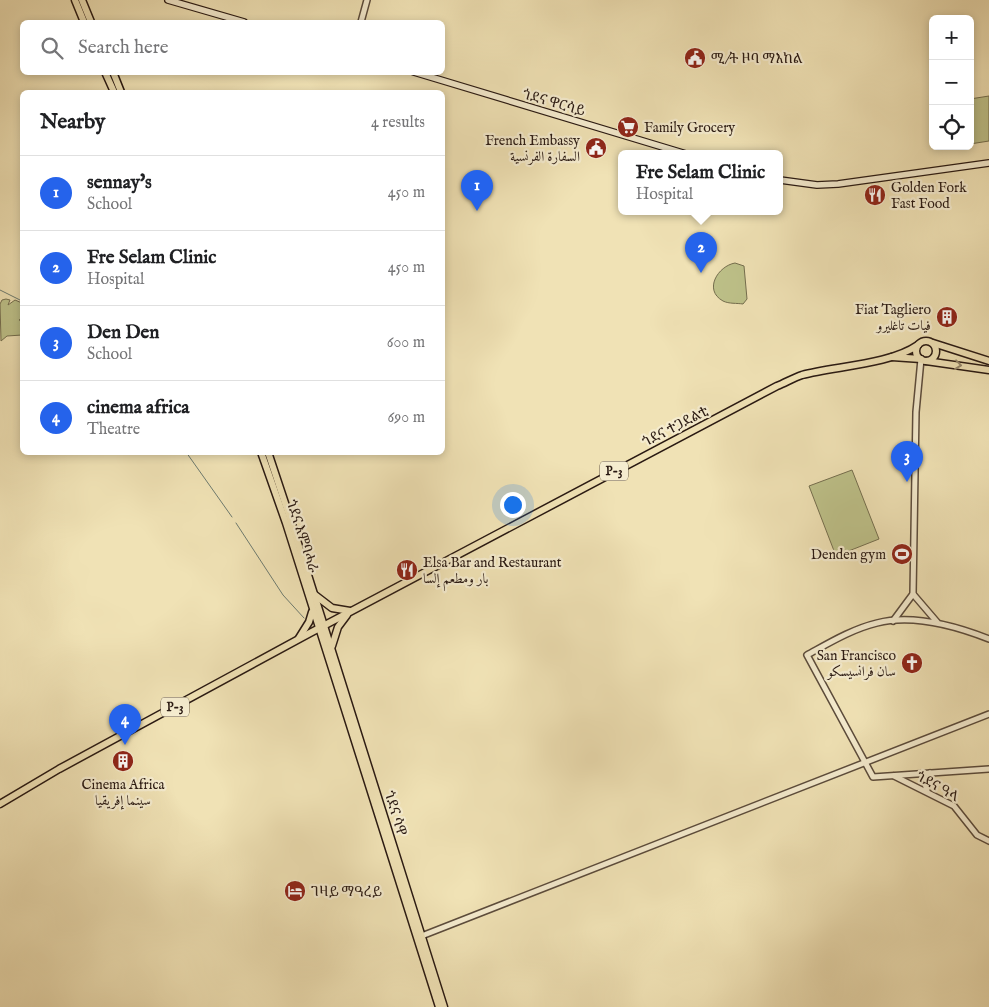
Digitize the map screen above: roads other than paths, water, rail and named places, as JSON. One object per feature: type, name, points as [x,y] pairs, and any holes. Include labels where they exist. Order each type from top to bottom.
[{"type":"main road","points":[[75,0],[83,20]]},
{"type":"main road","points":[[82,0],[91,20]]},
{"type":"main road","points":[[168,0],[237,20]]},
{"type":"main road","points":[[106,75],[113,90]]},
{"type":"main road","points":[[113,75],[120,90]]},
{"type":"main road","name":"ጎደና ዋርሳይ","points":[[424,75],[673,150]]},
{"type":"main road","points":[[783,180],[817,185],[838,184],[989,163]]},
{"type":"main road","points":[[933,343],[936,349],[935,356],[924,360],[916,351],[918,344],[924,341],[933,343],[989,361]]},
{"type":"main road","name":"ጎደና ተጋደልቲ","points":[[350,612],[776,386],[801,376],[839,370],[886,357],[912,349],[918,344]]},
{"type":"main road","name":"ጎደና ተጋደልቲ","points":[[886,357],[924,360],[989,370]]},
{"type":"main road","name":"ጎደና እምባሓራ","points":[[262,455],[286,523],[312,608],[321,627]]},
{"type":"main road","name":"ጎደና እምባሓራ","points":[[269,455],[314,594],[321,627]]},
{"type":"main road","points":[[299,639],[317,639],[329,649],[338,627],[350,612],[332,608],[314,594]]},
{"type":"main road","points":[[299,639],[309,622],[312,608]]},
{"type":"main road","name":"P-3","points":[[0,804],[350,612]]},
{"type":"main road","name":"ጎደና ሳዋ","points":[[321,627],[444,1007]]},
{"type":"main road","name":"ጎደና ሳዋ","points":[[420,937],[439,1007]]},
{"type":"street","points":[[362,20],[367,0]]},
{"type":"street","points":[[892,621],[913,594],[916,412],[924,360]]},
{"type":"street","points":[[913,594],[937,622]]},
{"type":"street","points":[[989,639],[937,622],[892,621],[874,623],[807,655],[873,777],[989,769]]},
{"type":"street","points":[[420,937],[989,714]]},
{"type":"street","points":[[927,791],[924,780],[931,772]]},
{"type":"street","name":"ጎደና ዓላ","points":[[893,776],[927,791],[954,806],[977,835],[989,841]]},
{"type":"waterway","points":[[0,290],[20,300]]},
{"type":"waterway","points":[[188,455],[232,517]]},
{"type":"waterway","points":[[236,523],[283,595],[304,618]]},
{"type":"place","name":"ሚ/ት ዞባ ማእከል","points":[[695,58]]},
{"type":"place","name":"Family Grocery","points":[[628,127]]},
{"type":"place","name":"French Embassy السفارة الفرنسية","points":[[596,148]]},
{"type":"place","name":"Golden Fork Fast Food","points":[[875,195]]},
{"type":"place","name":"sennay's","points":[[477,211]]},
{"type":"place","name":"Fre Selam Clinic","points":[[701,273]]},
{"type":"place","name":"Fiat Tagliero فيات تاغليرو","points":[[947,317]]},
{"type":"place","name":"Den Den","points":[[907,482]]},
{"type":"place","name":"Denden gym","points":[[902,554]]},
{"type":"place","name":"Elsa Bar and Restaurant بار ومطعم إلسا","points":[[407,570]]},
{"type":"place","name":"San Francisco سان فرانسيسكو","points":[[912,663]]},
{"type":"place","name":"cinema africa","points":[[125,745]]},
{"type":"place","name":"Cinema Africa سينما إفريقيا","points":[[123,761]]},
{"type":"place","name":"ገዛይ ማዓረይ","points":[[295,891]]}]
